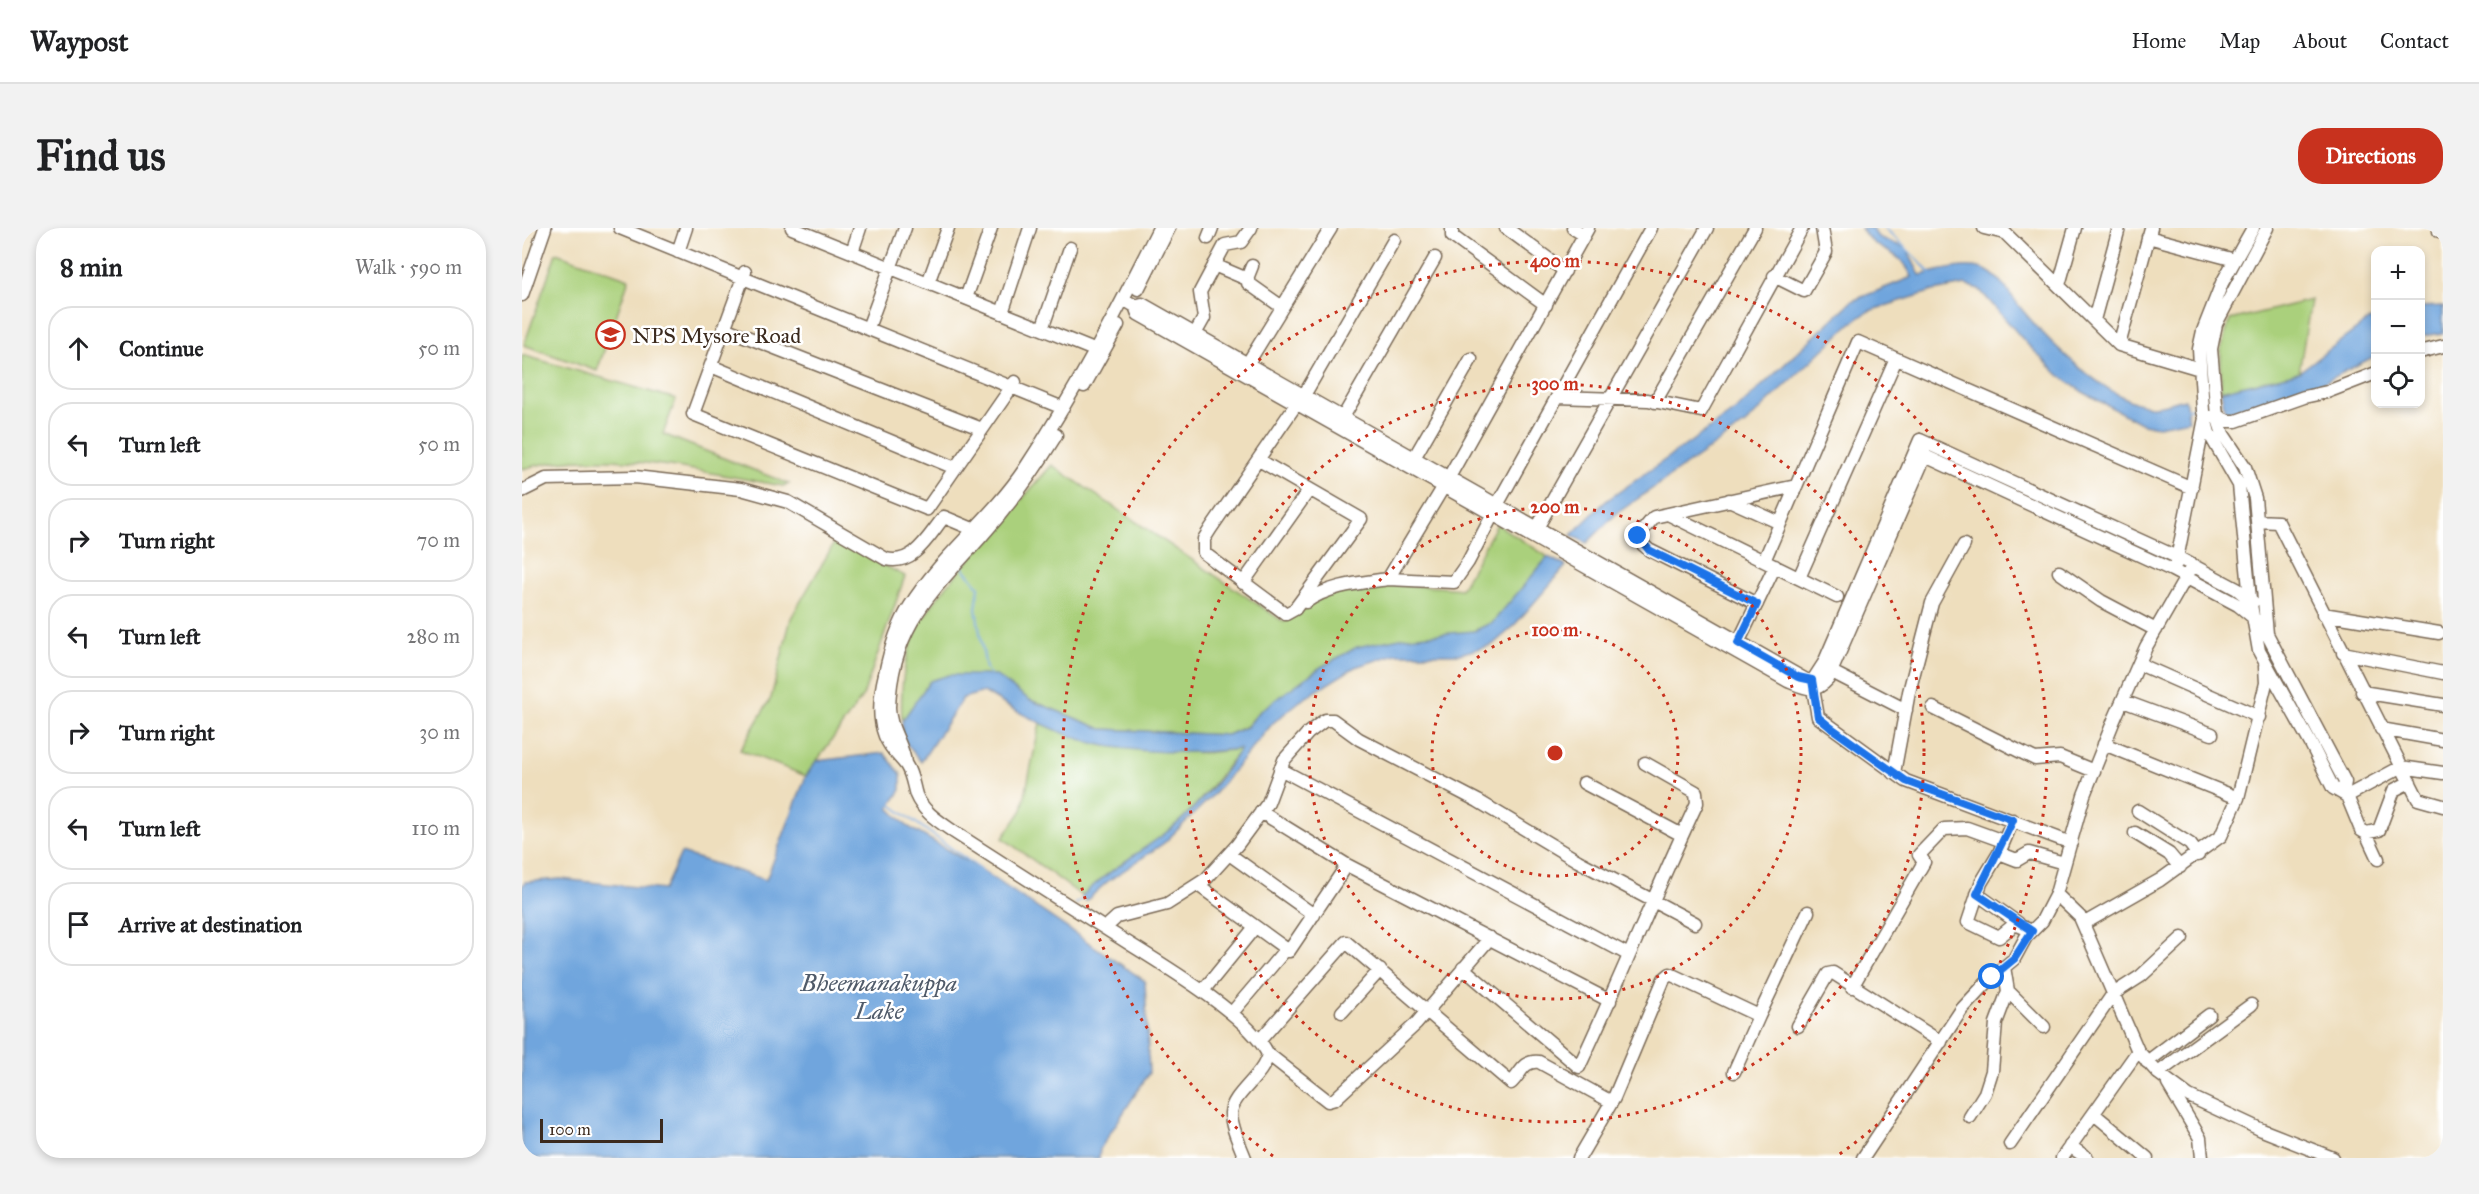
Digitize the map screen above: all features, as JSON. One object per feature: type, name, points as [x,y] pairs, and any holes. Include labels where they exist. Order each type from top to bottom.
[{"type":"street","points":[[522,296],[545,228]]},
{"type":"street","points":[[621,228],[679,249],[1065,405]]},
{"type":"street","points":[[636,228],[679,249]]},
{"type":"street","points":[[679,249],[686,228]]},
{"type":"street","points":[[792,228],[815,232],[852,252],[1094,350]]},
{"type":"street","points":[[852,252],[860,228]]},
{"type":"street","points":[[869,326],[905,228]]},
{"type":"street","points":[[928,283],[948,228]]},
{"type":"street","points":[[966,298],[991,228]]},
{"type":"street","points":[[1002,313],[1030,228]]},
{"type":"street","points":[[905,763],[892,750],[880,720],[881,690],[896,635],[909,607],[931,576],[975,530],[1022,473],[1065,405],[1094,350],[1129,303],[1159,228]]},
{"type":"street","points":[[1169,228],[1036,468],[913,616],[896,663],[889,708],[892,731],[904,754],[905,763],[921,804],[928,813],[1220,1005],[1260,1040],[1268,1054],[1328,1101],[1335,1099],[1375,1064],[1428,1010],[1490,938]]},
{"type":"street","points":[[1195,334],[1204,318],[1200,292],[1214,265],[1225,245],[1241,242],[1251,228]]},
{"type":"street","points":[[1245,368],[1331,228]]},
{"type":"street","points":[[1452,228],[1452,236],[1546,305]]},
{"type":"street","points":[[1506,228],[1565,271]]},
{"type":"street","points":[[1388,579],[1447,482],[1586,232],[1572,228]]},
{"type":"street","points":[[1394,240],[1300,400],[1211,528],[1203,546],[1204,553],[1286,614],[1318,593],[1332,588],[1388,579],[1454,582],[1468,562],[1651,228]]},
{"type":"street","points":[[1537,528],[1707,228]]},
{"type":"street","points":[[1655,402],[1755,228]]},
{"type":"street","points":[[1557,397],[1611,397],[1655,402],[1701,411],[1802,228]]},
{"type":"street","points":[[1774,276],[1803,291],[1826,252],[1822,228]]},
{"type":"street","points":[[1984,228],[2010,232],[2059,285],[2120,345],[2200,369]]},
{"type":"street","points":[[2059,285],[2075,228]]},
{"type":"street","points":[[2094,320],[2119,228]]},
{"type":"street","points":[[2253,228],[2208,313],[2199,349],[2200,369],[2210,407],[2223,434],[2245,467],[2255,498],[2259,651],[2333,788],[2345,794]]},
{"type":"street","points":[[2267,228],[2216,324],[2211,349],[2209,433],[2239,485],[2250,599],[2275,652],[2345,782],[2345,794],[2361,830],[2366,833],[2378,859]]},
{"type":"street","points":[[2120,345],[2150,233],[2235,260]]},
{"type":"street","points":[[1042,329],[1070,248]]},
{"type":"street","points":[[1342,418],[1435,258]]},
{"type":"street","points":[[1214,265],[1247,279],[1252,286],[1282,307]]},
{"type":"street","points":[[1247,279],[1252,266]]},
{"type":"street","points":[[744,275],[693,414],[927,509],[1013,384]]},
{"type":"street","points":[[1129,303],[1142,304],[1195,334],[1245,368]]},
{"type":"street","points":[[1129,303],[1138,314],[1245,368],[1575,555],[1812,685]]},
{"type":"street","points":[[724,328],[982,429]]},
{"type":"street","points":[[1764,561],[1858,342],[2192,488]]},
{"type":"street","points":[[2425,351],[2443,346]]},
{"type":"street","points":[[1414,458],[1471,359]]},
{"type":"street","points":[[1799,578],[1896,359]]},
{"type":"street","points":[[711,366],[956,468]]},
{"type":"street","points":[[2210,407],[2228,422],[2236,421],[2304,397],[2327,392],[2371,375]]},
{"type":"street","points":[[1300,400],[1342,418],[1414,458],[1447,482]]},
{"type":"street","points":[[2172,570],[2179,558],[2210,407]]},
{"type":"street","points":[[1495,510],[1537,528],[1575,555],[1788,681],[1821,687],[1832,672],[1925,456],[1920,440]]},
{"type":"street","points":[[1920,440],[2179,558],[2250,599]]},
{"type":"street","points":[[1920,440],[1824,663],[1812,685],[1818,717],[1906,781],[2071,843]]},
{"type":"street","points":[[1925,456],[2172,570],[2258,614]]},
{"type":"street","points":[[1259,460],[1361,519],[1295,609]]},
{"type":"street","points":[[522,491],[546,479],[635,477],[741,489],[788,502],[886,559],[896,561],[914,555],[944,517],[975,530]]},
{"type":"street","points":[[1757,604],[1649,550],[1639,541],[1640,531],[1654,517],[1796,486]]},
{"type":"street","points":[[1243,583],[1309,490]]},
{"type":"street","points":[[1729,500],[1780,523]]},
{"type":"street","points":[[1668,514],[1837,597]]},
{"type":"street","points":[[2257,521],[2278,522],[2418,799],[2443,806]]},
{"type":"street","points":[[1894,772],[1906,710],[1932,603],[1964,546]]},
{"type":"street","points":[[1863,1158],[1962,1009],[2014,959],[2032,931],[2042,921],[2056,894],[2084,795],[2104,744],[2139,664],[2193,565]]},
{"type":"street","points":[[1738,643],[1775,566]]},
{"type":"street","points":[[2059,572],[2101,601],[2156,630]]},
{"type":"street","points":[[2323,614],[2439,633]]},
{"type":"street","points":[[2343,653],[2443,673]]},
{"type":"street","points":[[2083,924],[2113,909],[2180,867],[2221,836],[2238,798],[2259,717],[2266,683],[2265,663]]},
{"type":"street","points":[[2139,664],[2259,717]]},
{"type":"street","points":[[1832,672],[1906,710]]},
{"type":"street","points":[[2362,692],[2443,705]]},
{"type":"street","points":[[2123,702],[2212,734]]},
{"type":"street","points":[[1933,708],[2035,759],[2060,756],[2094,771]]},
{"type":"street","points":[[1105,928],[1117,917],[1167,904],[1198,885],[1229,854],[1272,797],[1284,760],[1316,725],[1325,720],[1333,720],[1359,739],[1478,801],[1578,861],[1695,923]]},
{"type":"street","points":[[2381,729],[2443,740]]},
{"type":"street","points":[[2104,744],[2238,798]]},
{"type":"street","points":[[1464,969],[1579,1067],[1610,1001],[1652,899],[1697,803],[1696,792],[1645,763]]},
{"type":"street","points":[[2345,794],[2401,767],[2443,773]]},
{"type":"street","points":[[1280,769],[1629,955]]},
{"type":"street","points":[[2366,833],[2379,830],[2394,790],[2410,782]]},
{"type":"street","points":[[1584,783],[1682,835]]},
{"type":"street","points":[[2138,811],[2190,844],[2198,855]]},
{"type":"street","points":[[1261,812],[1347,865],[1610,1001]]},
{"type":"street","points":[[2013,820],[1999,853],[1977,894],[1969,923],[1999,937],[2018,923]]},
{"type":"street","points":[[1852,987],[1924,862],[1919,855],[1944,830],[1967,828],[2003,841]]},
{"type":"street","points":[[2135,833],[2169,854],[2180,867]]},
{"type":"street","points":[[1999,853],[2017,860],[2029,853],[2064,863]]},
{"type":"street","points":[[1229,854],[1314,915]]},
{"type":"street","points":[[1198,885],[1290,951],[1347,865]]},
{"type":"street","points":[[1977,894],[2032,931]]},
{"type":"street","points":[[2056,894],[2080,917],[2138,1051],[2161,1076],[2189,1096],[2262,1130],[2333,1158]]},
{"type":"street","points":[[1734,1072],[1808,912]]},
{"type":"street","points":[[1206,987],[1255,927]]},
{"type":"street","points":[[2010,1144],[2113,994],[2141,976],[2182,938]]},
{"type":"street","points":[[1260,1040],[1346,942],[1511,1083],[1524,1066],[1533,1061],[1539,1062],[1608,1100],[1614,1098]]},
{"type":"street","points":[[1236,1008],[1286,949]]},
{"type":"street","points":[[1970,1117],[1985,1092],[1992,1071],[1996,1023],[2008,991],[2004,967]]},
{"type":"street","points":[[1342,1012],[1380,970]]},
{"type":"street","points":[[1798,1026],[1828,974],[1833,973],[1941,1042]]},
{"type":"street","points":[[1579,1158],[1614,1098],[1664,979],[1670,974],[1759,1016]]},
{"type":"street","points":[[2008,991],[2044,1027]]},
{"type":"street","points":[[2161,1076],[2251,1005]]},
{"type":"street","points":[[2147,1062],[2209,1015]]},
{"type":"street","points":[[2062,1158],[2138,1051]]},
{"type":"street","points":[[1245,1158],[1231,1113],[1236,1102],[1266,1065],[1268,1054]]},
{"type":"street","points":[[2161,1076],[2200,1138],[2202,1158]]},
{"type":"street","points":[[2094,1114],[2147,1158]]},
{"type":"street","points":[[2070,1146],[2087,1158]]},
{"type":"green space","points":[[556,253],[629,279],[597,371],[524,345]]},
{"type":"green space","points":[[2311,300],[2299,372],[2221,391],[2221,348],[2230,320]]},
{"type":"green space","points":[[522,355],[676,399],[663,434],[789,484],[783,486],[619,460],[553,462],[522,469]]},
{"type":"green space","points":[[1052,465],[1284,622],[1310,603],[1346,590],[1384,585],[1461,589],[1497,524],[1548,557],[1493,622],[1474,631],[1321,667],[1260,711],[1247,726],[1227,735],[1102,729],[1030,700],[994,675],[902,720],[905,667],[910,646],[919,626],[943,590]]},
{"type":"green space","points":[[836,540],[905,576],[863,696],[806,776],[740,750],[771,698],[791,618]]},
{"type":"green space","points":[[1040,723],[1105,746],[1205,753],[1241,749],[1205,795],[1185,816],[1163,835],[1111,871],[1082,896],[1003,838],[1022,810]]},
{"type":"water","points":[[1861,228],[1872,228],[1878,237],[1906,248],[1920,275],[1968,267],[1989,272],[2001,282],[2048,339],[2098,382],[2134,402],[2150,406],[2185,399],[2189,420],[2159,426],[2142,424],[2081,391],[2060,376],[2027,344],[1979,289],[1965,285],[1933,291],[1869,311],[1850,324],[1745,424],[1616,514],[1587,543],[1571,535],[1606,501],[1736,410],[1852,301],[1912,277],[1900,260],[1874,243]]},
{"type":"water","points":[[2443,306],[2443,333],[2425,335],[2425,307]]},
{"type":"water","points":[[2371,319],[2371,358],[2309,390],[2225,413],[2221,391],[2299,372]]},
{"type":"water","points":[[1548,557],[1566,566],[1512,628],[1492,645],[1459,654],[1396,654],[1355,667],[1300,701],[1273,723],[1214,794],[1164,843],[1107,882],[1086,901],[1082,896],[1092,887],[1163,835],[1195,807],[1225,772],[1240,749],[1173,752],[1091,743],[1043,724],[984,692],[963,698],[921,762],[902,738],[902,721],[930,681],[949,675],[995,675],[1030,700],[1102,729],[1227,735],[1247,727],[1260,711],[1321,667],[1357,647],[1405,637],[1474,631],[1493,622]]},
{"type":"water","name":"Bheemanakuppa Lake","points":[[884,753],[901,774],[901,790],[889,808],[907,826],[980,869],[1145,981],[1149,1073],[1100,1149],[1099,1158],[522,1158],[522,887],[525,882],[561,879],[664,890],[681,853],[766,880],[806,776],[816,761]]},
{"type":"waterway","points":[[1885,228],[1932,274]]},
{"type":"waterway","points":[[2184,409],[2199,406]]},
{"type":"waterway","points":[[962,566],[979,587],[976,609],[986,669],[990,675]]},
{"type":"waterway","points":[[890,804],[980,869]]},
{"type":"waterway","points":[[1076,904],[1086,896]]},
{"type":"place","name":"NPS Mysore Road","points":[[611,335]]},
{"type":"route","points":[[1638,536],[1639,541],[1649,550],[1757,604],[1738,643],[1798,677],[1808,681],[1812,680],[1814,707],[1818,717],[1830,727],[1906,781],[2013,820],[1999,853],[1977,894],[2032,931],[2026,937],[2014,959],[1992,977]]}]
